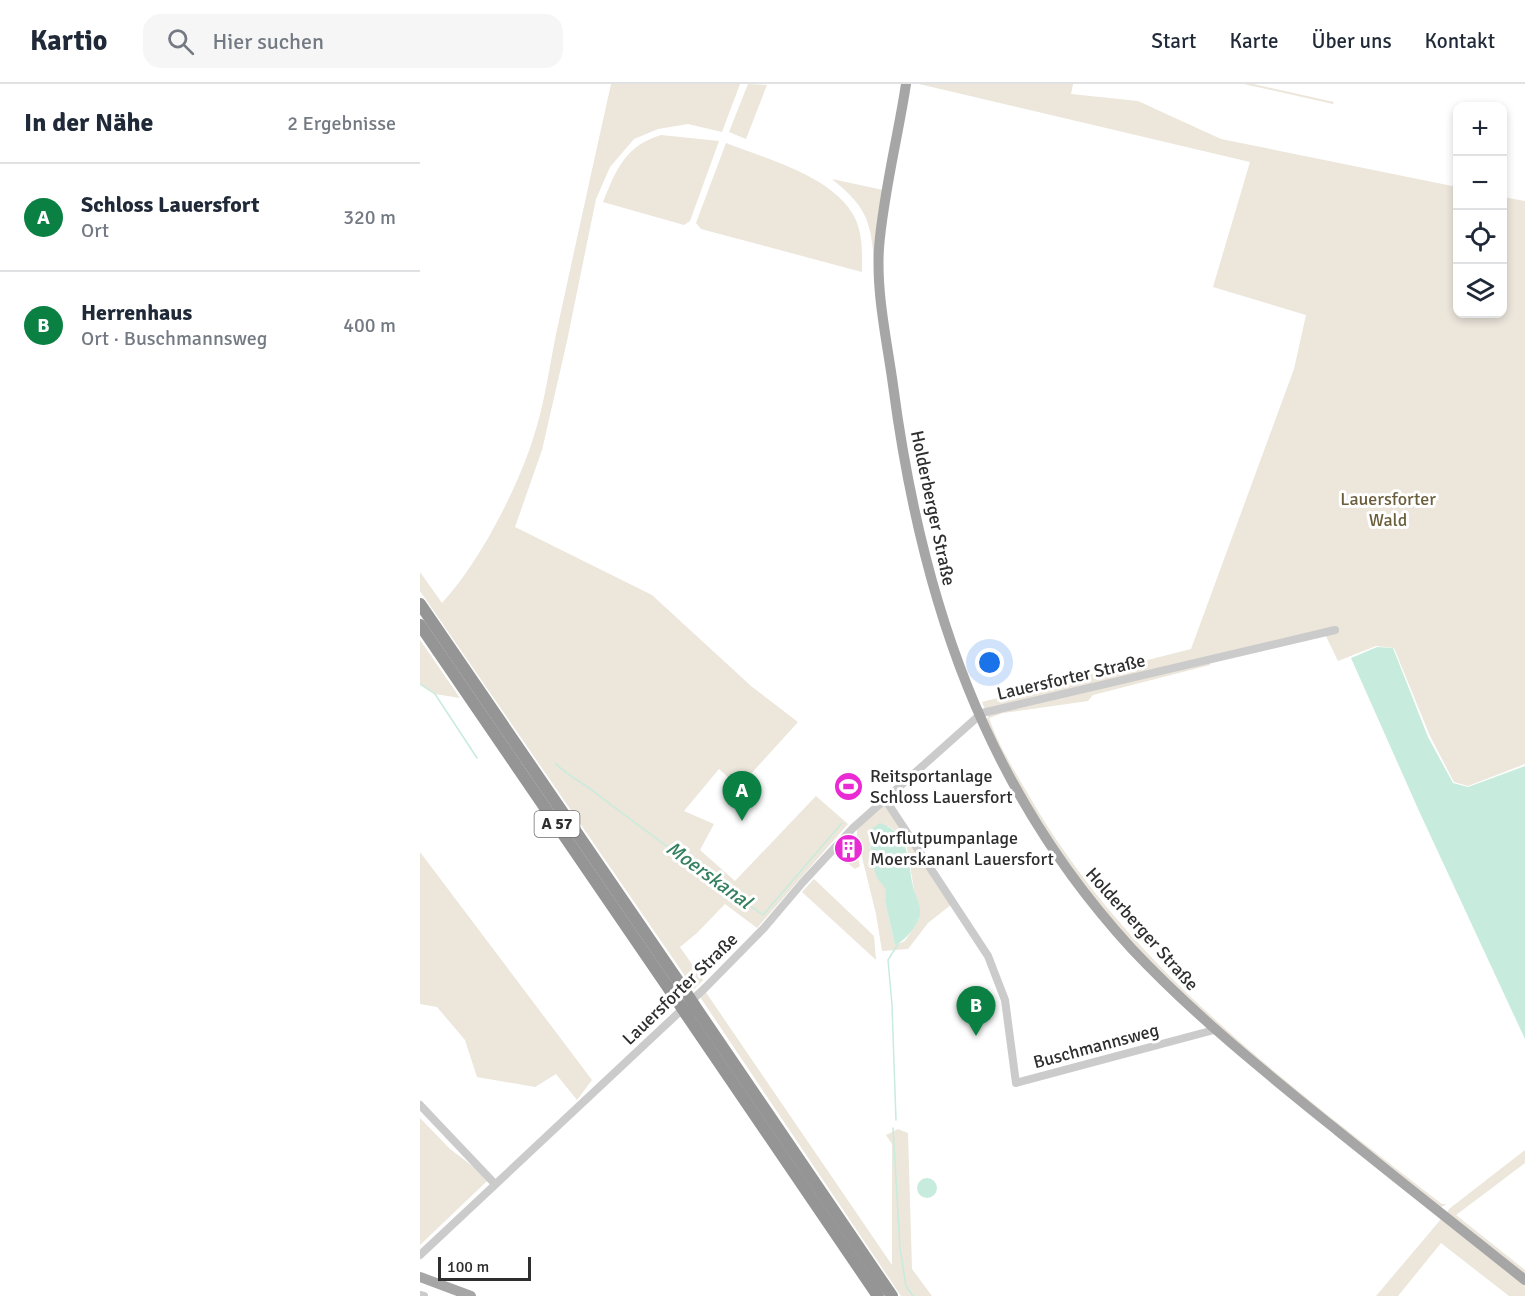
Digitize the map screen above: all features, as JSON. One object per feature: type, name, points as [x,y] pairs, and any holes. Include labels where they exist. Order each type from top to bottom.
[{"type":"highway","name":"A 57","points":[[420,604],[878,1296]]},
{"type":"highway","name":"A 57","points":[[420,625],[680,995]]},
{"type":"highway","name":"A 57","points":[[690,1010],[892,1296]]},
{"type":"main road","name":"Holderberger Straße","points":[[906,84],[879,250],[880,286],[897,419],[912,507],[937,605],[979,717],[1004,767],[1032,817],[1077,882],[1130,946],[1214,1030],[1525,1280]]},
{"type":"main road","points":[[420,1277],[471,1296]]},
{"type":"street","name":"Lauersforter Straße","points":[[420,1255],[705,988],[764,928],[853,828],[982,713],[1335,630]]},
{"type":"street","name":"Buschmannsweg","points":[[885,799],[988,956],[1005,999],[1016,1083],[1214,1030]]},
{"type":"street","points":[[420,1105],[495,1184]]},
{"type":"green space","points":[[611,84],[740,84],[722,132],[688,124],[658,129],[634,139],[610,167],[596,199],[542,450],[515,527],[652,595],[751,686],[798,722],[739,787],[719,769],[684,811],[714,824],[700,850],[735,881],[816,796],[848,824],[757,928],[725,904],[680,947],[703,980],[694,989],[420,591],[420,572],[442,603],[469,569],[494,528],[524,465],[540,413]]},
{"type":"green space","points":[[748,84],[767,85],[746,139],[729,132]]},
{"type":"green space","name":"Lauersforter Wald","points":[[919,84],[1073,84],[1071,94],[1138,101],[1221,139],[1453,186],[1453,318],[1507,318],[1507,198],[1525,201],[1525,764],[1468,786],[1454,782],[1430,736],[1394,648],[1376,646],[1338,661],[1323,630],[1211,657],[1210,665],[1093,695],[1088,701],[1003,713],[989,718],[1012,767],[1068,856],[1113,914],[1162,968],[1214,1019],[1270,1067],[1442,1204],[1447,1204],[1441,1207],[1274,1076],[1186,1000],[1103,910],[1057,848],[1009,770],[982,702],[1191,649],[1294,369],[1306,315],[1213,287],[1250,162]]},
{"type":"green space","points":[[1244,84],[1253,84],[1334,102],[1333,104]]},
{"type":"green space","points":[[661,135],[719,141],[690,221],[684,225],[603,202],[623,161],[639,146]]},
{"type":"green space","points":[[726,143],[816,180],[845,203],[855,218],[859,231],[862,245],[862,272],[701,229],[696,223]]},
{"type":"green space","points":[[832,179],[883,190],[874,262],[871,235],[864,215],[852,197]]},
{"type":"green space","points":[[420,640],[460,698],[435,694],[420,684]]},
{"type":"green space","points":[[886,805],[952,904],[928,923],[908,949],[882,951],[876,914],[857,837],[857,829]],"holes":[[[888,826],[894,830],[907,848],[919,919],[905,941],[895,945],[885,901],[887,889],[875,871],[869,838]]]},
{"type":"green space","points":[[851,838],[860,866],[855,869],[840,860],[836,853],[847,839]]},
{"type":"green space","points":[[420,852],[592,1080],[577,1100],[556,1074],[535,1087],[477,1077],[465,1040],[437,1007],[420,1004]]},
{"type":"green space","points":[[814,879],[874,936],[876,960],[802,892]]},
{"type":"green space","points":[[705,991],[892,1265],[892,1144],[886,1135],[898,1129],[908,1133],[912,1269],[932,1296],[901,1296],[700,997]]},
{"type":"green space","points":[[420,1118],[450,1149],[475,1168],[487,1181],[420,1245]]},
{"type":"green space","points":[[1525,1150],[1525,1163],[1456,1215],[1525,1270],[1525,1275],[1447,1213],[1449,1209]]},
{"type":"green space","points":[[1442,1218],[1525,1284],[1525,1296],[1509,1296],[1441,1243],[1398,1296],[1376,1296]]},
{"type":"shaded area","points":[[1377,647],[1393,648],[1428,737],[1453,783],[1468,787],[1525,766],[1525,1039],[1351,658]]},
{"type":"shaded area","points":[[880,823],[897,834],[906,849],[920,909],[919,918],[912,930],[895,945],[885,901],[886,889],[877,878],[871,860],[870,830]]},
{"type":"shaded area","points":[[927,1178],[934,1181],[937,1188],[934,1195],[927,1198],[920,1195],[917,1188],[920,1181]]},
{"type":"waterway","name":"Moerskanal","points":[[420,684],[435,694],[477,758]]},
{"type":"waterway","name":"Moerskanal","points":[[556,764],[763,915],[842,823]]},
{"type":"waterway","name":"Moerskanal","points":[[896,1120],[888,960],[898,944]]},
{"type":"waterway","name":"Moerskanal","points":[[893,1128],[900,1248],[906,1286],[913,1296]]},
{"type":"place","name":"Reitsportanlage Schloss Lauersfort","points":[[849,786]]},
{"type":"place","name":"Schloss Lauersfort","points":[[742,821]]},
{"type":"place","name":"Vorflutpumpanlage Moerskananl Lauersfort","points":[[849,848]]},
{"type":"place","name":"Herrenhaus","points":[[976,1036]]}]
